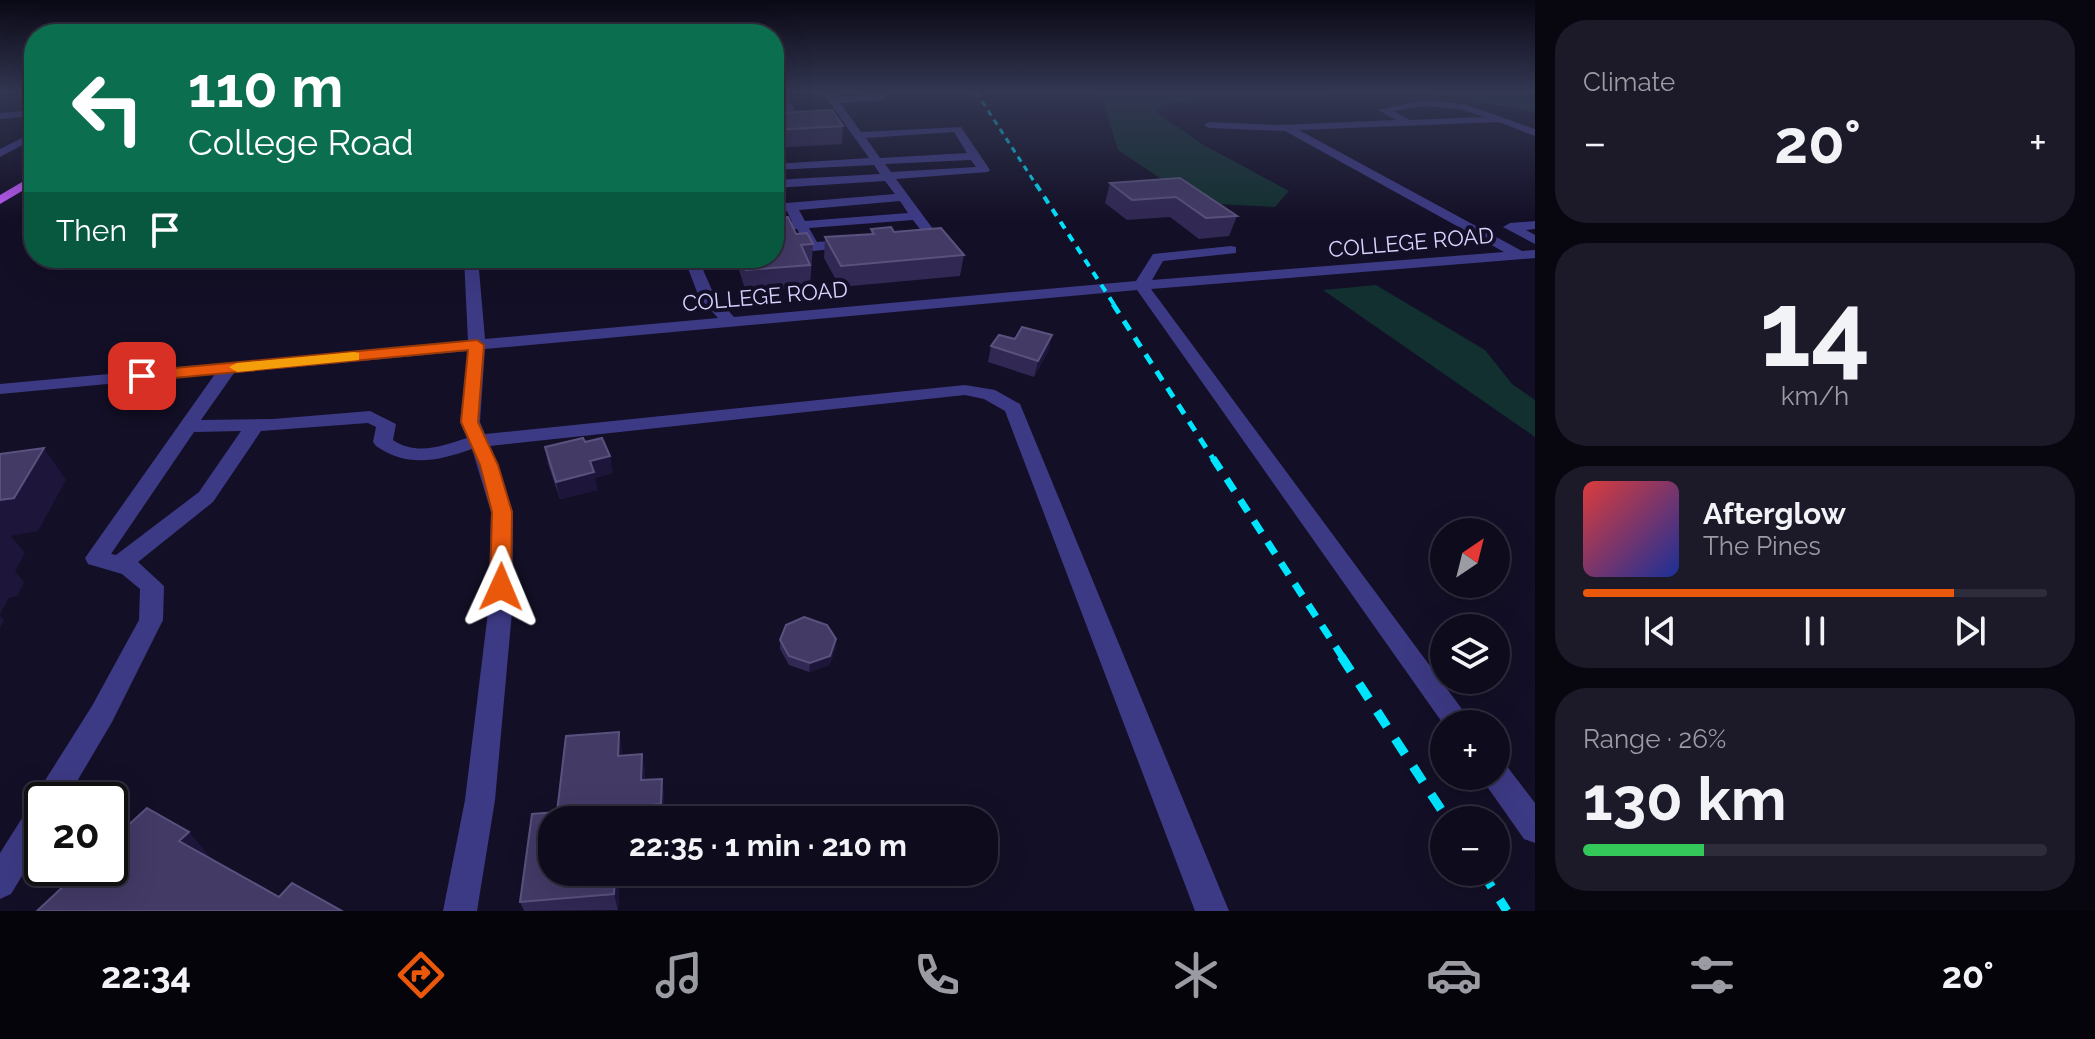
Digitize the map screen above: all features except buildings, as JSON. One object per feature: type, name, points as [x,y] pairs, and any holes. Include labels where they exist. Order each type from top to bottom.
[{"type":"main road","points":[[0,200],[24,185]]},
{"type":"street","points":[[0,137],[24,135]]},
{"type":"street","points":[[859,135],[867,135]]},
{"type":"street","points":[[859,135],[932,237],[902,239]]},
{"type":"street","points":[[784,183],[984,170],[961,135]]},
{"type":"street","points":[[1300,135],[1528,255]]},
{"type":"street","points":[[0,154],[24,140]]},
{"type":"street","points":[[784,154],[967,142]]},
{"type":"street","points":[[784,166],[975,156]]},
{"type":"street","points":[[784,207],[903,197]]},
{"type":"street","points":[[791,207],[813,247],[872,242]]},
{"type":"street","points":[[784,226],[916,216]]},
{"type":"street","points":[[1535,225],[1510,227],[1535,240]]},
{"type":"street","points":[[1231,250],[1158,257],[1141,285],[1449,710]]},
{"type":"street","name":"COLLEGE ROAD","points":[[0,389],[729,321],[1528,255]]},
{"type":"street","points":[[460,911],[480,800],[500,612],[502,512],[470,422],[477,345],[472,268]]},
{"type":"street","points":[[695,268],[707,297],[729,321]]},
{"type":"street","points":[[107,561],[187,426],[228,368]]},
{"type":"street","points":[[187,426],[381,419],[386,424],[383,442],[395,452],[409,456],[432,455],[478,441],[965,390],[1004,399],[1013,408],[1045,485],[1212,911]]},
{"type":"street","points":[[107,561],[206,497],[255,425]]},
{"type":"street","points":[[61,782],[102,714],[151,620],[152,586],[130,568],[107,561]]},
{"type":"street","points":[[1507,790],[1535,828]]},
{"type":"street","points":[[0,883],[24,844]]},
{"type":"green space","points":[[1113,135],[1188,135],[1289,191],[1275,207],[1197,203],[1118,150]]},
{"type":"green space","points":[[1376,285],[1485,350],[1512,384],[1535,400],[1535,437],[1323,290]]},
{"type":"railway","points":[[1004,135],[1037,186]]},
{"type":"railway","points":[[1036,184],[1115,306]]},
{"type":"railway","points":[[1113,304],[1214,460]]},
{"type":"railway","points":[[1213,458],[1343,658]]},
{"type":"railway","points":[[1341,656],[1439,806]]},
{"type":"railway","points":[[1491,886],[1507,911]]},
{"type":"slow traffic","points":[[237,367],[354,356]]},
{"type":"route","points":[[142,376],[477,345],[470,422],[489,465],[502,512],[501,587]]}]
